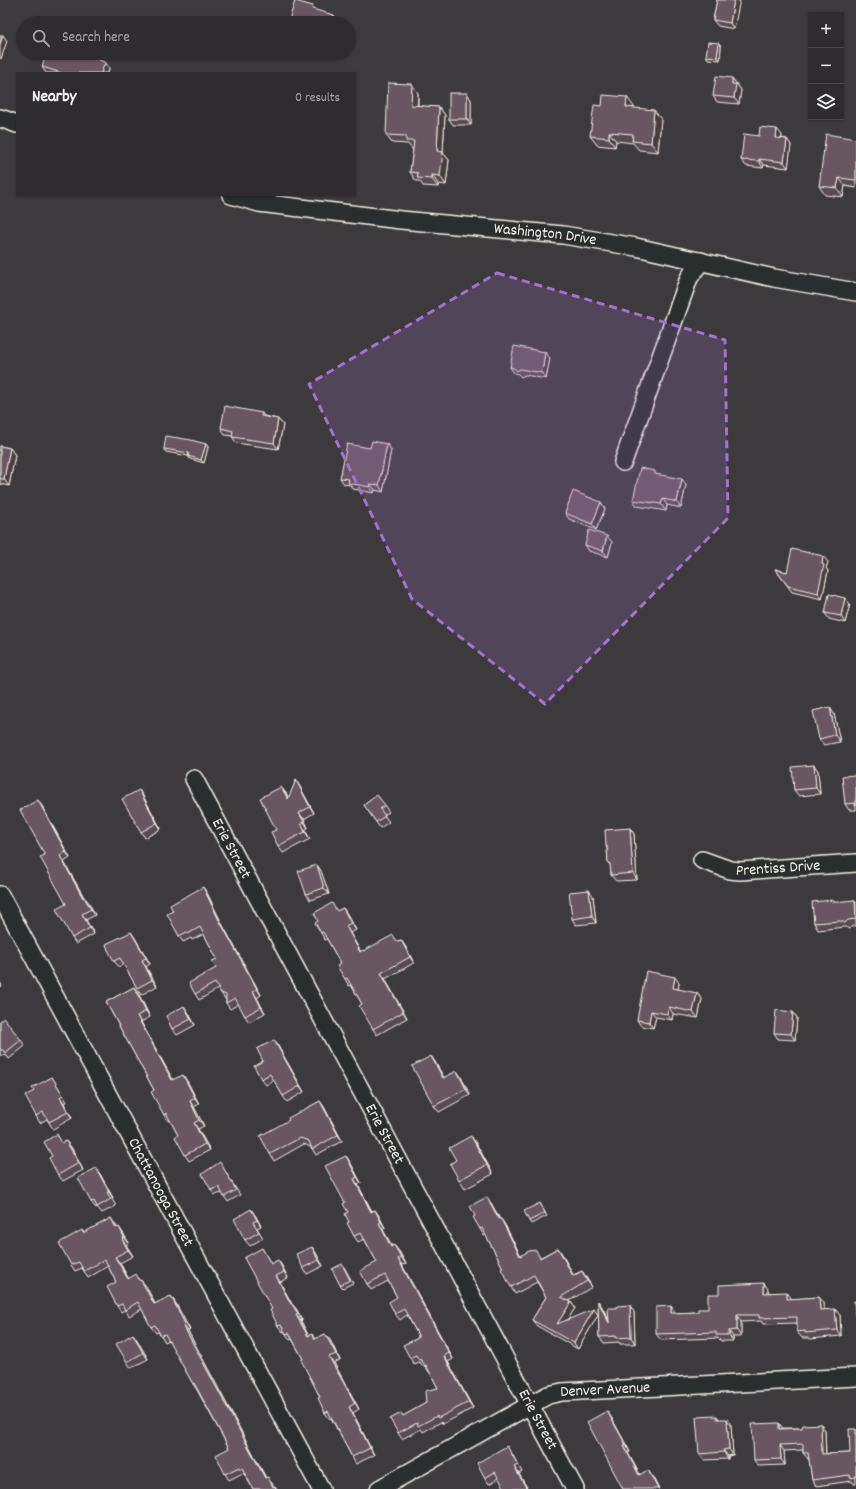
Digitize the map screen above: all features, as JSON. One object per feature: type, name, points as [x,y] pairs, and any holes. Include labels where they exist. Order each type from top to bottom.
[{"type":"street","points":[[0,118],[16,124]]},
{"type":"street","name":"Washington Drive","points":[[234,196],[259,203],[401,220],[563,234],[636,247],[774,278],[856,292]]},
{"type":"street","points":[[623,462],[689,278],[701,261]]},
{"type":"street","name":"Erie Street","points":[[194,779],[575,1489]]},
{"type":"street","name":"Prentiss Drive","points":[[702,860],[730,870],[740,871],[856,863]]},
{"type":"street","name":"Chattanooga Street","points":[[0,895],[321,1489]]},
{"type":"street","name":"Denver Avenue","points":[[379,1489],[548,1395],[562,1392],[856,1378]]},
{"type":"highlighted area","points":[[497,273],[725,340],[728,518],[545,704],[412,599],[309,384]]},
{"type":"building","points":[[717,0],[734,0],[730,23],[713,20]]},
{"type":"building","points":[[295,1],[313,6],[312,9],[334,15],[290,16]]},
{"type":"building","points":[[0,35],[3,35],[0,44]]},
{"type":"building","points":[[708,42],[719,43],[717,57],[706,56]]},
{"type":"building","points":[[44,60],[99,60],[105,62],[101,72],[59,72],[42,67]]},
{"type":"building","points":[[716,76],[732,78],[732,84],[736,84],[734,98],[713,96]]},
{"type":"building","points":[[388,83],[412,84],[411,105],[439,107],[437,151],[443,152],[440,176],[432,175],[432,179],[417,178],[418,173],[410,172],[414,141],[406,141],[406,136],[386,135]]},
{"type":"building","points":[[449,93],[467,93],[467,119],[449,119]]},
{"type":"building","points":[[603,95],[627,97],[626,107],[654,110],[651,143],[632,141],[633,134],[609,132],[609,138],[590,136],[594,105],[602,106]]},
{"type":"building","points":[[760,127],[777,129],[776,138],[787,139],[784,162],[759,159],[759,161],[741,160],[744,134],[759,136]]},
{"type":"building","points":[[826,134],[856,139],[856,180],[839,178],[837,188],[819,186]]},
{"type":"building","points":[[514,346],[545,352],[542,373],[520,369],[517,371],[510,367]]},
{"type":"building","points":[[225,406],[262,413],[261,416],[278,419],[274,443],[232,437],[233,431],[221,428]]},
{"type":"building","points":[[166,436],[206,444],[201,460],[188,456],[189,453],[164,449]]},
{"type":"building","points":[[372,441],[387,444],[379,485],[370,484],[370,487],[348,483],[349,479],[340,478],[347,444],[370,448]]},
{"type":"building","points":[[0,446],[10,448],[4,479],[0,479]]},
{"type":"building","points":[[640,468],[655,471],[655,474],[682,479],[677,502],[663,499],[661,504],[633,500]]},
{"type":"building","points":[[573,491],[601,502],[592,524],[565,513]]},
{"type":"building","points":[[589,530],[607,536],[603,551],[585,545]]},
{"type":"building","points":[[792,549],[823,556],[822,564],[824,565],[818,593],[788,586],[775,569],[787,572]]},
{"type":"building","points":[[829,594],[845,598],[841,616],[825,613]]},
{"type":"building","points":[[830,707],[835,735],[819,739],[813,711]]},
{"type":"building","points":[[814,765],[816,788],[794,790],[792,767]]},
{"type":"building","points":[[856,775],[856,806],[855,803],[845,804],[842,776]]},
{"type":"building","points":[[296,780],[310,807],[299,813],[304,822],[301,823],[305,832],[278,846],[271,832],[276,830],[260,798],[281,787],[288,799]]},
{"type":"building","points":[[139,790],[157,823],[141,832],[122,799]]},
{"type":"building","points":[[377,795],[385,805],[380,809],[385,816],[376,822],[364,805]]},
{"type":"building","points":[[38,800],[66,852],[60,856],[83,898],[84,897],[91,909],[82,914],[90,928],[72,938],[56,909],[66,904],[40,857],[45,855],[20,810]]},
{"type":"building","points":[[630,828],[633,873],[611,875],[610,864],[608,863],[605,830]]},
{"type":"building","points":[[317,865],[324,888],[306,894],[298,871]]},
{"type":"building","points":[[203,887],[218,918],[257,989],[253,991],[261,1007],[245,1016],[235,998],[226,1003],[226,995],[221,993],[215,983],[195,994],[189,983],[216,968],[212,961],[217,959],[200,927],[188,934],[187,932],[179,936],[167,914],[173,911],[170,905]]},
{"type":"building","points":[[589,890],[592,916],[572,919],[569,892]]},
{"type":"building","points":[[833,900],[833,902],[855,900],[856,919],[848,920],[845,923],[841,921],[814,923],[812,902]]},
{"type":"building","points":[[332,903],[337,911],[343,908],[351,923],[346,926],[360,952],[393,935],[397,942],[401,940],[410,957],[381,973],[403,1012],[373,1029],[359,1006],[362,1004],[347,978],[345,979],[337,966],[340,964],[337,957],[323,932],[321,933],[315,923],[318,921],[314,913]]},
{"type":"building","points":[[131,932],[146,958],[142,960],[152,980],[137,988],[120,958],[114,961],[106,944]]},
{"type":"building","points":[[646,971],[675,977],[673,988],[697,993],[693,1012],[669,1007],[667,1014],[651,1011],[649,1022],[637,1020]]},
{"type":"building","points":[[134,987],[146,1011],[137,1016],[172,1080],[183,1075],[195,1098],[190,1101],[199,1120],[194,1123],[205,1144],[185,1155],[175,1137],[178,1135],[166,1113],[164,1115],[151,1092],[154,1090],[106,1002]]},
{"type":"building","points":[[184,1006],[191,1019],[172,1029],[166,1016]]},
{"type":"building","points":[[776,1010],[793,1012],[791,1034],[774,1033]]},
{"type":"building","points":[[4,1018],[21,1040],[5,1053],[3,1050],[0,1050],[0,1021]]},
{"type":"building","points":[[274,1040],[300,1086],[283,1096],[270,1074],[261,1079],[254,1066],[263,1061],[257,1049]]},
{"type":"building","points":[[431,1056],[443,1078],[457,1071],[466,1089],[434,1106],[412,1066]]},
{"type":"building","points":[[52,1077],[63,1095],[60,1097],[68,1112],[49,1122],[43,1112],[36,1116],[25,1096],[34,1091],[32,1088]]},
{"type":"building","points":[[320,1101],[338,1135],[312,1149],[309,1141],[300,1138],[270,1154],[260,1136],[289,1120],[288,1118]]},
{"type":"building","points":[[57,1134],[62,1143],[66,1141],[79,1163],[58,1175],[49,1158],[52,1156],[44,1142]]},
{"type":"building","points":[[471,1136],[487,1165],[459,1180],[450,1164],[456,1160],[449,1148]]},
{"type":"building","points":[[346,1156],[357,1177],[354,1179],[371,1212],[375,1210],[381,1222],[379,1223],[391,1247],[394,1245],[401,1257],[398,1259],[449,1353],[444,1356],[469,1402],[438,1418],[437,1416],[418,1426],[417,1423],[398,1433],[390,1419],[401,1413],[403,1416],[426,1403],[425,1391],[438,1388],[426,1365],[425,1366],[421,1359],[419,1360],[416,1355],[410,1358],[403,1345],[418,1338],[418,1335],[404,1309],[395,1314],[389,1302],[397,1297],[385,1275],[367,1284],[360,1271],[377,1262],[361,1233],[354,1236],[347,1223],[349,1222],[345,1214],[348,1212],[343,1204],[345,1203],[325,1166]]},
{"type":"building","points":[[220,1162],[236,1190],[224,1197],[219,1187],[211,1190],[202,1174]]},
{"type":"building","points":[[96,1168],[109,1192],[107,1192],[111,1199],[97,1207],[94,1201],[91,1202],[78,1178]]},
{"type":"building","points":[[487,1197],[499,1219],[501,1219],[520,1256],[529,1251],[536,1250],[540,1258],[558,1248],[573,1276],[582,1271],[587,1281],[561,1297],[571,1302],[557,1324],[594,1309],[574,1343],[532,1320],[546,1297],[534,1275],[511,1287],[501,1269],[503,1268],[482,1228],[480,1229],[473,1217],[475,1216],[470,1206]]},
{"type":"building","points":[[540,1203],[545,1213],[529,1221],[524,1211]]},
{"type":"building","points":[[251,1209],[257,1220],[253,1222],[259,1232],[245,1240],[234,1219]]},
{"type":"building","points":[[111,1218],[116,1228],[119,1227],[124,1237],[122,1239],[128,1250],[115,1257],[128,1279],[136,1274],[140,1281],[141,1280],[154,1304],[171,1296],[185,1324],[183,1325],[265,1478],[268,1477],[273,1487],[275,1486],[276,1489],[253,1489],[242,1468],[240,1469],[239,1467],[225,1474],[216,1455],[229,1448],[194,1383],[193,1384],[165,1334],[161,1336],[155,1325],[151,1327],[138,1302],[125,1310],[122,1304],[117,1306],[107,1287],[116,1282],[105,1260],[84,1271],[79,1262],[71,1265],[59,1243],[82,1230],[83,1233]]},
{"type":"building","points":[[312,1247],[318,1260],[303,1268],[296,1254]]},
{"type":"building","points":[[262,1248],[271,1264],[278,1260],[284,1272],[276,1276],[298,1314],[296,1315],[308,1336],[312,1334],[315,1339],[325,1334],[336,1354],[329,1357],[355,1403],[349,1407],[370,1448],[352,1457],[328,1411],[325,1413],[318,1398],[320,1397],[301,1360],[303,1359],[289,1333],[286,1334],[281,1325],[278,1326],[270,1310],[272,1309],[244,1258]]},
{"type":"building","points":[[342,1264],[350,1280],[340,1285],[332,1269]]},
{"type":"building","points":[[764,1283],[764,1293],[787,1292],[787,1299],[819,1297],[820,1310],[835,1309],[837,1330],[805,1333],[805,1331],[797,1332],[797,1317],[759,1318],[759,1315],[737,1315],[737,1330],[729,1331],[729,1335],[716,1335],[716,1332],[656,1334],[656,1307],[671,1306],[671,1313],[698,1312],[698,1309],[708,1309],[708,1294],[719,1294],[719,1285]]},
{"type":"building","points":[[598,1301],[609,1323],[608,1308],[617,1308],[617,1306],[630,1305],[631,1337],[599,1337]]},
{"type":"building","points":[[854,1301],[856,1301],[856,1315],[855,1315]]},
{"type":"building","points":[[133,1334],[143,1353],[127,1362],[116,1344]]},
{"type":"building","points":[[607,1411],[626,1445],[624,1446],[639,1475],[648,1470],[658,1489],[623,1489],[587,1422]]},
{"type":"building","points":[[717,1416],[717,1419],[727,1419],[729,1449],[723,1450],[724,1452],[699,1454],[696,1417]]},
{"type":"building","points":[[779,1423],[779,1429],[802,1428],[803,1425],[821,1424],[822,1454],[850,1453],[849,1429],[856,1429],[856,1477],[850,1478],[850,1475],[812,1480],[808,1453],[803,1453],[803,1444],[780,1445],[781,1459],[754,1460],[752,1424]]},
{"type":"building","points":[[507,1446],[518,1465],[514,1467],[527,1489],[505,1489],[495,1472],[485,1478],[477,1463]]}]
